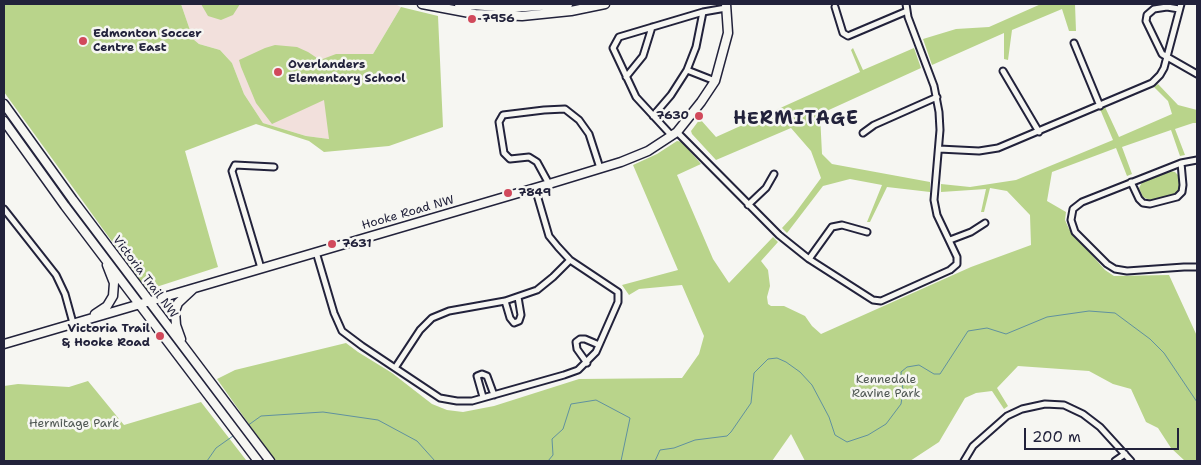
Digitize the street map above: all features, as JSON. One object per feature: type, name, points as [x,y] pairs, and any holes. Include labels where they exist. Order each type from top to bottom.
[{"type":"street","points":[[422,4],[475,14],[499,9]]},
{"type":"street","points":[[459,4],[499,9],[568,4]]},
{"type":"street","points":[[511,9],[544,15],[605,4]]},
{"type":"street","points":[[726,6],[619,37],[613,48],[636,97],[653,116],[779,235],[809,259],[870,298],[878,301],[954,268],[958,262],[950,240],[937,215],[934,200],[940,119],[937,97],[906,4]]},
{"type":"street","name":"Hooke Road NW","points":[[4,344],[549,184],[621,162],[648,151],[674,134],[701,102],[715,81],[728,33],[726,6]]},
{"type":"street","points":[[939,149],[964,152],[986,151],[1004,146],[1152,83],[1160,75],[1167,58],[1180,6],[1154,9],[1146,15],[1147,24],[1159,50],[1167,58],[1197,74]]},
{"type":"street","points":[[835,7],[843,33],[848,36],[907,11]]},
{"type":"street","points":[[653,116],[671,95],[687,70],[696,47],[703,12]]},
{"type":"street","points":[[626,77],[643,56],[652,27]]},
{"type":"street","points":[[1074,43],[1100,106]]},
{"type":"street","points":[[687,70],[715,81]]},
{"type":"street","points":[[1003,71],[1039,132]]},
{"type":"street","points":[[863,133],[872,126],[937,97]]},
{"type":"street","name":"Victoria Trail NW","points":[[4,104],[149,302],[270,461]]},
{"type":"street","points":[[549,184],[537,162],[529,157],[510,159],[504,153],[499,122],[502,115],[544,110],[565,110],[579,120],[589,134],[600,168]]},
{"type":"street","points":[[4,120],[11,115]]},
{"type":"street","name":"Victoria Trail NW","points":[[4,120],[258,461]]},
{"type":"street","points":[[1197,160],[1181,163],[1100,194],[1076,206],[1072,212],[1071,220],[1075,232],[1107,264],[1115,269],[1127,271],[1184,266],[1197,267]]},
{"type":"street","points":[[1131,182],[1138,199],[1143,203],[1150,204],[1177,197],[1182,192],[1183,185],[1181,163]]},
{"type":"street","points":[[261,268],[232,171],[235,165],[274,167]]},
{"type":"street","points":[[748,205],[766,188],[774,174]]},
{"type":"street","points":[[316,252],[334,313],[342,331],[353,340],[440,398],[472,401],[494,395],[578,370],[596,352],[618,302],[618,292],[570,260],[550,236],[535,188]]},
{"type":"street","points":[[4,209],[56,275],[65,294],[73,323]]},
{"type":"street","points":[[950,240],[971,232],[985,223]]},
{"type":"street","points":[[809,259],[832,227],[842,225],[867,232]]},
{"type":"street","points":[[86,319],[104,309],[113,296],[114,283],[104,256]]},
{"type":"street","points":[[395,368],[420,330],[432,318],[449,312],[518,298],[537,290],[570,260]]},
{"type":"street","points":[[191,356],[179,335],[175,311],[178,303],[195,288]]},
{"type":"street","points":[[505,301],[510,318],[514,323],[519,321],[521,315],[518,298]]},
{"type":"street","points":[[587,363],[577,349],[576,342],[585,338],[599,345]]},
{"type":"street","points":[[483,397],[477,376],[482,374],[487,376],[494,395]]},
{"type":"street","points":[[964,461],[973,446],[1001,421],[1014,412],[1045,404],[1064,405],[1083,414],[1100,427],[1131,461]]},
{"type":"street","points":[[1115,461],[1125,454]]},
{"type":"shaded area","name":"Overlanders Elementary School","points":[[181,4],[395,4],[401,7],[373,54],[336,54],[329,139],[306,136],[263,123],[244,94],[232,63],[220,50],[199,44],[193,39]]},
{"type":"green space","points":[[4,4],[181,4],[193,39],[199,44],[220,50],[232,63],[244,94],[263,123],[306,136],[329,139],[324,100],[272,124],[256,103],[239,60],[275,45],[297,47],[320,60],[336,54],[373,54],[401,7],[438,16],[443,127],[389,146],[324,152],[309,141],[256,124],[185,151],[218,267],[147,290],[4,92]]},
{"type":"green space","points":[[201,4],[240,4],[233,15],[221,20],[208,16]]},
{"type":"green space","points":[[1041,4],[1075,4],[1076,31],[1069,31],[1062,9],[1012,30],[1008,60],[1004,59],[1004,33],[932,65],[923,39],[956,29],[989,27]]},
{"type":"green space","points":[[853,48],[863,70],[914,48],[921,68],[820,114],[822,154],[832,164],[930,182],[930,192],[887,187],[870,222],[867,222],[882,185],[850,179],[823,186],[787,233],[782,228],[821,178],[811,151],[791,128],[716,160],[691,131],[700,119],[716,137],[860,72],[851,50]]},
{"type":"green space","name":"Kennedale Ravine Park","points":[[1158,84],[1178,105],[1197,110],[1197,123],[1175,129],[1185,155],[1180,156],[1171,130],[1122,147],[1132,174],[1127,176],[1116,148],[1052,172],[1047,201],[1066,212],[1065,220],[1069,229],[1105,270],[1114,276],[1169,275],[1197,336],[1197,461],[1185,461],[1171,448],[1158,428],[1146,422],[1131,389],[1113,384],[1089,371],[1018,366],[997,388],[1008,406],[1004,409],[992,391],[976,393],[965,398],[939,442],[910,461],[805,461],[791,434],[772,461],[275,461],[217,379],[235,370],[346,343],[392,373],[432,404],[447,410],[463,412],[494,406],[579,379],[682,378],[699,354],[704,336],[682,285],[639,289],[629,295],[622,285],[678,270],[633,165],[657,154],[677,141],[682,142],[701,164],[677,175],[713,259],[729,283],[773,237],[778,242],[761,261],[768,270],[770,286],[767,297],[768,304],[771,306],[784,306],[805,316],[821,334],[971,267],[1031,245],[1030,215],[1007,191],[990,188],[984,212],[981,212],[986,189],[941,192],[941,184],[970,187],[1016,180],[1113,140],[1100,109],[1105,107],[1119,137],[1172,114],[1168,101],[1154,87]]},
{"type":"green space","points":[[1170,171],[1178,175],[1179,192],[1174,195],[1150,200],[1143,197],[1139,188],[1142,182]]},
{"type":"green space","name":"Hermitage Park","points":[[88,381],[124,425],[201,402],[246,460],[4,461],[4,386],[18,384],[69,387]]},
{"type":"waterway","points":[[655,461],[660,450],[674,448],[695,440],[727,436],[751,403],[754,373],[768,359],[777,358],[800,372],[812,385],[829,417],[835,435],[847,442],[868,435],[886,424],[901,404],[903,391],[901,372],[907,367],[919,365],[934,374],[940,374],[968,331],[987,328],[1006,334],[1047,317],[1089,311],[1115,313],[1150,339],[1164,353],[1197,402]]},
{"type":"waterway","points":[[548,461],[553,455],[552,439],[563,429],[571,404],[596,400],[630,418],[621,461]]},
{"type":"waterway","points":[[247,426],[261,416],[323,412],[378,420],[417,441],[435,461]]},
{"type":"waterway","points":[[207,461],[216,448],[233,436]]},
{"type":"place","name":"7956","points":[[472,19]]},
{"type":"place","name":"Edmonton Soccer Centre East","points":[[83,41]]},
{"type":"place","name":"Overlanders Elementary School","points":[[278,72]]},
{"type":"place","name":"7630","points":[[699,116]]},
{"type":"place","name":"7849","points":[[508,193]]},
{"type":"place","name":"7631","points":[[332,244]]},
{"type":"place","name":"Victoria Trail & Hooke Road","points":[[160,336]]},
{"type":"district","name":"HERMITAGE","points":[[796,119]]}]
